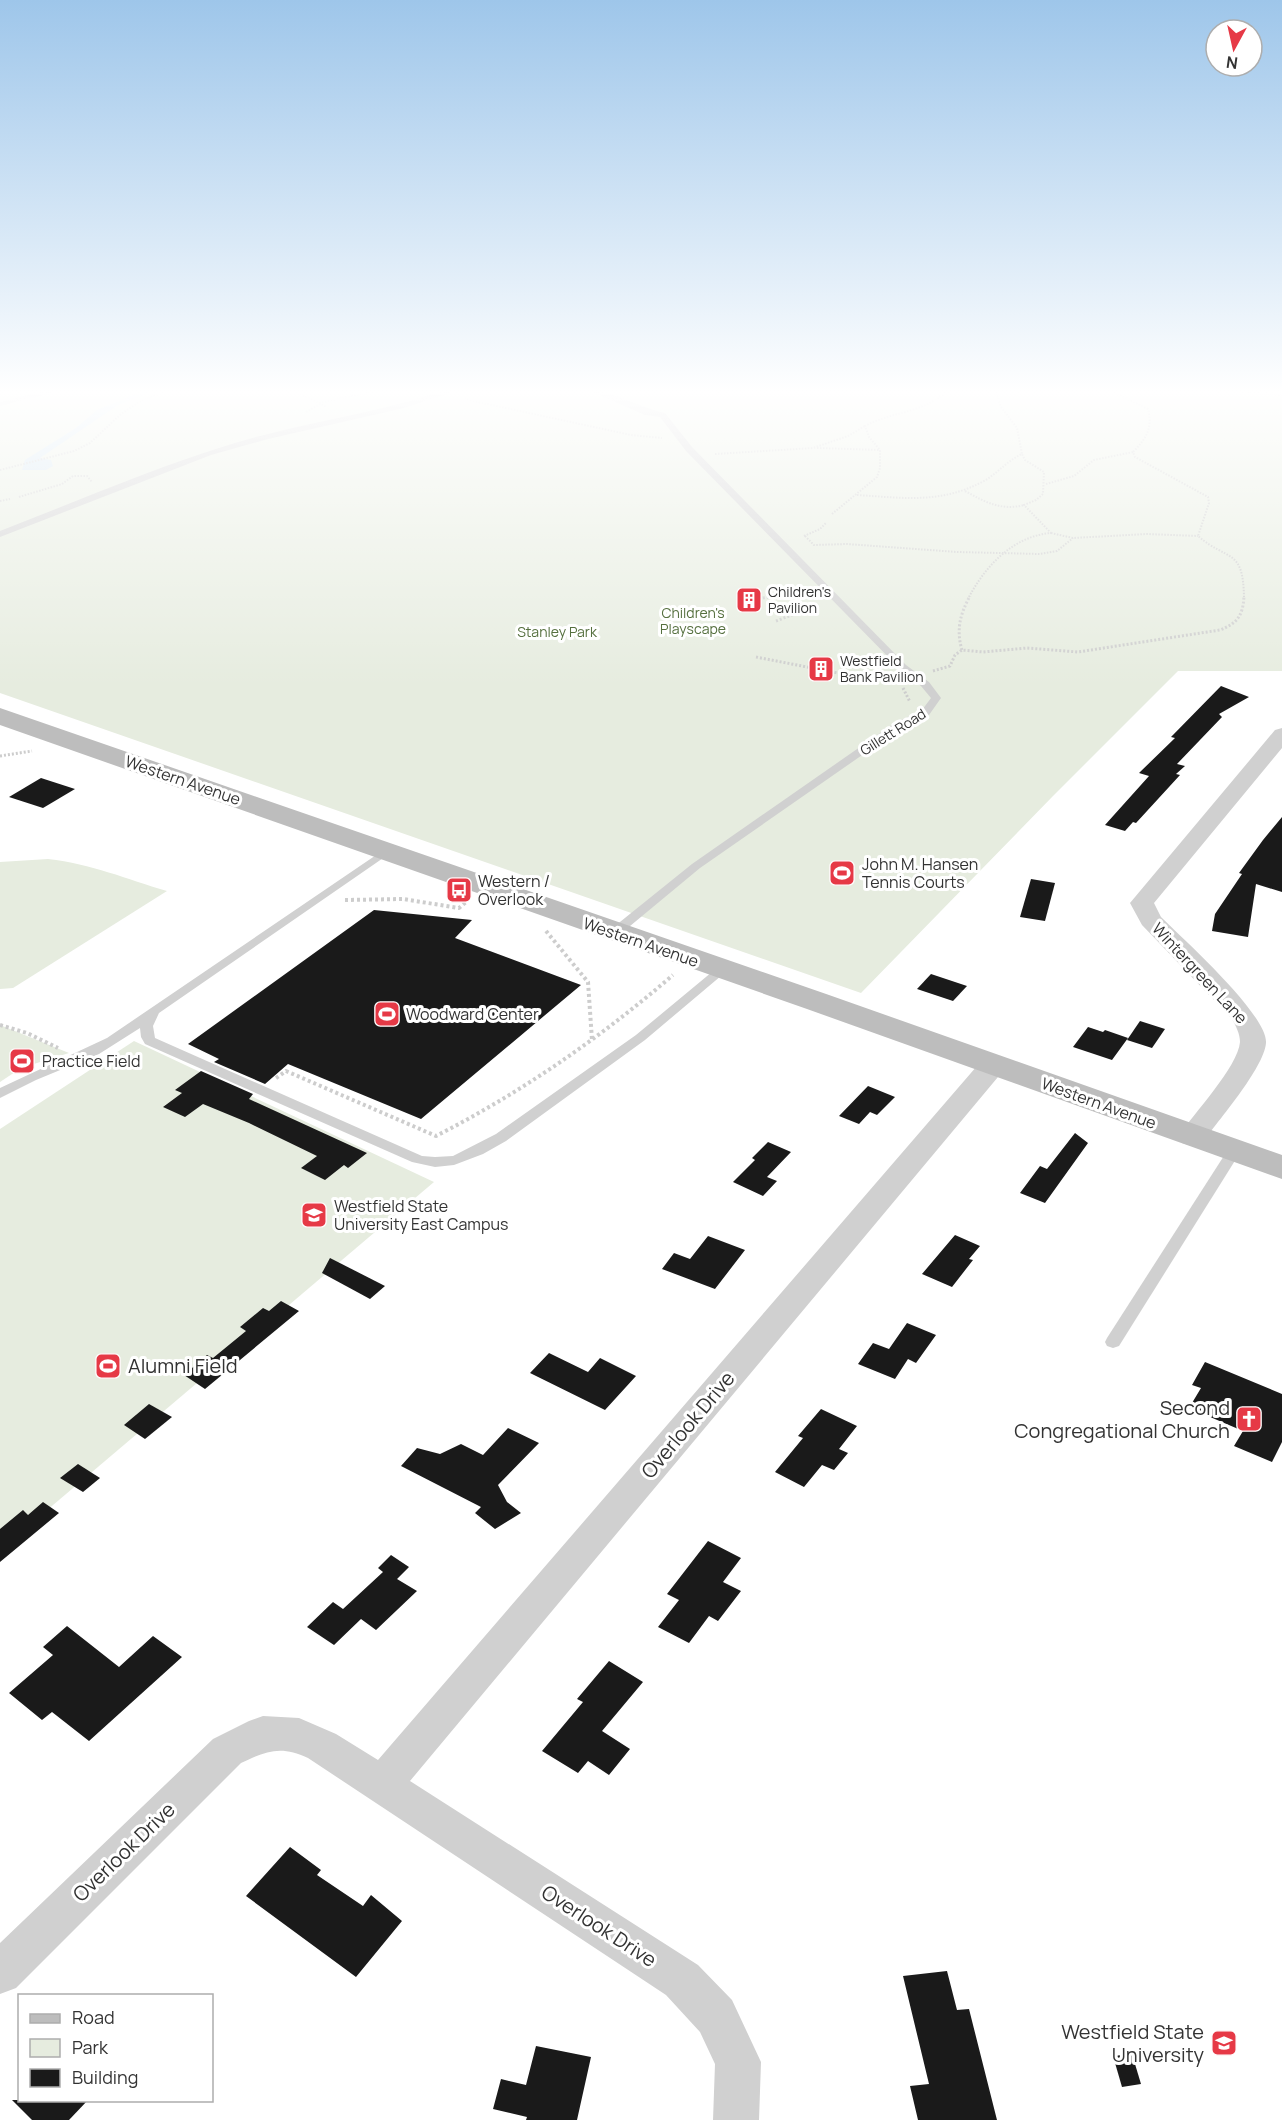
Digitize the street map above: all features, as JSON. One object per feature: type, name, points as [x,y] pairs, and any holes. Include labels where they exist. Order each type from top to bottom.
[{"type":"main road","name":"Western Avenue","points":[[0,716],[1282,1167]]},
{"type":"street","name":"Wintergreen Lane","points":[[1192,1137],[1245,1062],[1253,1046],[1252,1032],[1242,1014],[1151,920],[1142,903],[1282,734]]},
{"type":"street","name":"Overlook Drive","points":[[382,1785],[993,1065]]},
{"type":"street","name":"Overlook Drive","points":[[0,1973],[227,1751],[263,1733],[299,1735],[322,1746],[682,1980],[716,2016],[738,2062],[736,2120]]},
{"type":"lane","points":[[0,534],[112,489]]},
{"type":"lane","name":"Gillett Road","points":[[614,933],[696,866],[897,726],[929,710],[935,702],[934,693],[903,667],[729,489]]},
{"type":"lane","points":[[0,1095],[24,1079],[87,1054],[121,1034],[385,852]]},
{"type":"lane","points":[[153,1011],[148,1020],[146,1032],[150,1041],[417,1159],[427,1162],[448,1162],[485,1146],[621,1054],[722,970]]},
{"type":"lane","points":[[1113,1342],[1234,1151]]},
{"type":"path","points":[[19,497],[45,489]]},
{"type":"path","points":[[832,514],[864,489]]},
{"type":"path","points":[[857,495],[923,498],[969,489]]},
{"type":"path","points":[[965,491],[993,507],[1012,508],[1038,500],[1044,494],[1045,489]]},
{"type":"path","points":[[1197,489],[1208,497],[1209,503],[1198,536]]},
{"type":"path","points":[[0,501],[10,499]]},
{"type":"path","points":[[1024,505],[1051,533]]},
{"type":"path","points":[[785,546],[791,538],[805,536],[820,529],[826,522]]},
{"type":"path","points":[[924,672],[950,666],[955,655],[962,650],[983,652],[1027,648],[1078,652],[1204,633],[1233,625],[1242,613],[1244,585],[1238,561],[1227,551],[1198,536],[1147,534],[1073,538],[1051,533],[1028,536],[1011,546],[967,597],[959,629],[958,644],[962,650]]},
{"type":"path","points":[[805,536],[814,545],[836,544],[957,552],[1050,553],[1064,548],[1073,538]]},
{"type":"path","points":[[739,601],[802,593]]},
{"type":"path","points":[[776,621],[813,607]]},
{"type":"path","points":[[756,657],[779,664],[804,666],[855,677],[882,677]]},
{"type":"path","points":[[907,682],[903,692],[910,702]]},
{"type":"path","points":[[0,756],[37,750]]},
{"type":"path","points":[[336,901],[393,898],[435,902],[459,908],[466,902]]},
{"type":"path","points":[[544,929],[588,982],[592,1041]]},
{"type":"path","points":[[269,1084],[286,1071],[436,1136],[521,1090],[592,1041],[673,974]]},
{"type":"path","points":[[0,1025],[27,1033],[69,1053]]},
{"type":"green space","name":"Stanley Park","points":[[0,489],[1282,489],[1282,671],[1178,671],[861,993],[0,693]]},
{"type":"green space","points":[[48,859],[94,868],[167,891],[13,988],[0,989],[0,862]]},
{"type":"green space","name":"Practice Field","points":[[0,1025],[69,1053],[21,1068],[0,1082]]},
{"type":"green space","name":"Alumni Field","points":[[134,1041],[434,1182],[0,1550],[0,1129]]},
{"type":"building","points":[[1221,686],[1249,697],[1219,714],[1222,717],[1177,764],[1185,766],[1176,774],[1180,775],[1136,823],[1133,822],[1125,831],[1105,825],[1149,776],[1139,773],[1175,738],[1171,737]]},
{"type":"building","points":[[41,778],[75,789],[43,808],[9,797]]},
{"type":"building","points":[[1282,817],[1282,892],[1256,884],[1248,937],[1212,931],[1215,914],[1242,874],[1239,873]]},
{"type":"building","points":[[1031,879],[1055,883],[1045,921],[1020,917]]},
{"type":"building","name":"Woodward Center","points":[[374,910],[472,920],[455,938],[581,985],[421,1119],[288,1064],[265,1084],[214,1062],[219,1059],[188,1044]]},
{"type":"building","points":[[931,974],[967,986],[953,1001],[917,989]]},
{"type":"building","points":[[1140,1021],[1165,1029],[1152,1048],[1127,1040]]},
{"type":"building","points":[[1088,1027],[1128,1038],[1112,1060],[1073,1047]]},
{"type":"building","points":[[201,1071],[253,1094],[249,1099],[367,1153],[348,1168],[344,1165],[325,1180],[301,1168],[317,1156],[249,1123],[203,1104],[185,1117],[163,1107],[182,1093],[175,1090]]},
{"type":"building","points":[[868,1086],[895,1097],[877,1115],[870,1112],[859,1124],[839,1116]]},
{"type":"building","points":[[1075,1133],[1088,1143],[1045,1203],[1020,1193],[1040,1166],[1047,1169]]},
{"type":"building","points":[[768,1142],[791,1152],[767,1177],[777,1181],[763,1196],[733,1182],[755,1160],[752,1158]]},
{"type":"building","points":[[955,1235],[980,1246],[969,1259],[973,1260],[952,1287],[922,1274]]},
{"type":"building","points":[[708,1236],[745,1250],[715,1289],[662,1269],[674,1253],[690,1259]]},
{"type":"building","points":[[330,1258],[385,1286],[370,1299],[322,1273]]},
{"type":"building","points":[[281,1301],[299,1311],[205,1389],[184,1375],[207,1355],[213,1358],[246,1331],[240,1327],[263,1308],[269,1311]]},
{"type":"building","points":[[907,1323],[936,1335],[916,1363],[908,1359],[895,1379],[858,1364],[873,1343],[889,1349]]},
{"type":"building","points":[[549,1353],[588,1372],[600,1358],[636,1376],[605,1410],[530,1373]]},
{"type":"building","name":"Second Congregational Church","points":[[1205,1362],[1282,1394],[1282,1442],[1272,1462],[1234,1446],[1243,1431],[1189,1408],[1201,1388],[1192,1385]]},
{"type":"building","points":[[149,1404],[172,1417],[145,1439],[124,1425]]},
{"type":"building","points":[[821,1409],[857,1426],[839,1449],[848,1453],[834,1470],[822,1465],[804,1487],[775,1472],[803,1438],[798,1436]]},
{"type":"building","points":[[508,1428],[539,1443],[498,1485],[507,1502],[521,1513],[495,1529],[475,1513],[481,1507],[401,1466],[417,1448],[440,1454],[461,1444],[483,1455]]},
{"type":"building","points":[[78,1464],[100,1478],[83,1492],[60,1478]]},
{"type":"building","points":[[43,1502],[59,1513],[0,1562],[0,1529],[23,1510],[28,1515]]},
{"type":"building","points":[[708,1541],[741,1558],[723,1582],[741,1591],[718,1621],[709,1616],[689,1643],[658,1627],[679,1600],[667,1594]]},
{"type":"building","points":[[391,1555],[409,1567],[397,1579],[417,1591],[376,1630],[361,1619],[334,1645],[307,1627],[333,1602],[343,1609],[383,1572],[378,1568]]},
{"type":"building","points":[[67,1626],[119,1667],[153,1636],[182,1657],[89,1741],[52,1712],[42,1720],[9,1693],[53,1655],[43,1647]]},
{"type":"building","points":[[609,1661],[643,1682],[602,1731],[630,1749],[609,1775],[588,1761],[578,1773],[542,1751],[583,1702],[577,1699]]},
{"type":"building","points":[[290,1847],[321,1870],[317,1875],[363,1906],[371,1895],[402,1921],[356,1977],[246,1896]]},
{"type":"building","points":[[947,1971],[957,2010],[969,2009],[997,2120],[918,2120],[910,2086],[929,2084],[903,1976]]},
{"type":"building","points":[[536,2046],[591,2057],[577,2120],[526,2120],[527,2117],[493,2109],[501,2079],[526,2085]]},
{"type":"building","points":[[1132,2054],[1141,2084],[1122,2087],[1113,2056]]},
{"type":"building","points":[[12,2100],[18,2100],[18,2102],[86,2102],[69,2120],[32,2120]]},
{"type":"place","name":"Children's Pavilion","points":[[749,600]]},
{"type":"place","name":"Westfield Bank Pavilion","points":[[821,669]]},
{"type":"place","name":"John M. Hansen Tennis Courts","points":[[842,873]]},
{"type":"place","name":"Western / Overlook","points":[[459,890]]},
{"type":"place","name":"Woodward Center","points":[[387,1014]]},
{"type":"place","name":"Practice Field","points":[[22,1061]]},
{"type":"place","name":"Westfield State University East Campus","points":[[314,1215]]},
{"type":"place","name":"Alumni Field","points":[[108,1366]]},
{"type":"place","name":"Second Congregational Church","points":[[1249,1419]]},
{"type":"place","name":"Westfield State University","points":[[1224,2043]]},
{"type":"park label","name":"Children's Playscape","points":[[693,622]]}]
